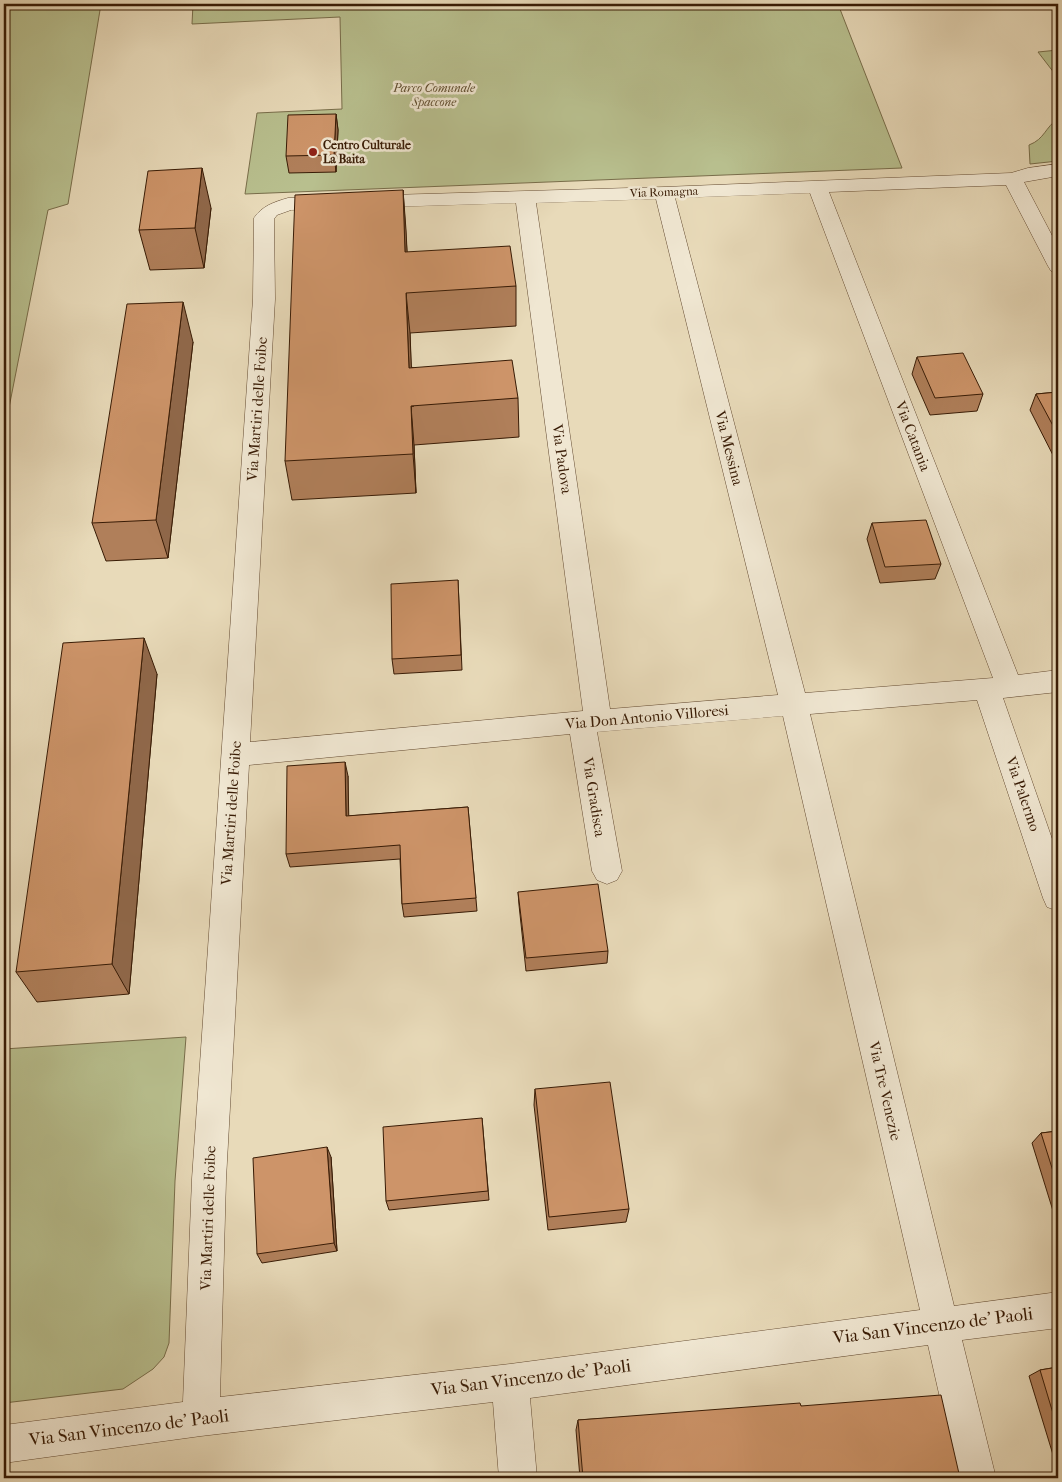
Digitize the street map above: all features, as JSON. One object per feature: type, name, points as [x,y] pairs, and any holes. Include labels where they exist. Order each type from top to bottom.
[{"type":"street","name":"Via Romagna","points":[[270,211],[288,204],[664,193],[1013,179],[1028,174],[1058,170]]},
{"type":"street","points":[[1013,179],[1058,266]]},
{"type":"street","name":"Via Catania","points":[[816,186],[998,687]]},
{"type":"street","name":"Via Messina","points":[[664,193],[794,704]]},
{"type":"street","name":"Via Padova","points":[[525,197],[590,722]]},
{"type":"street","name":"Via Martiri delle Foibe","points":[[201,1418],[210,1170],[264,299],[264,218],[270,211]]},
{"type":"street","name":"Via Don Antonio Villoresi","points":[[235,755],[1058,681]]},
{"type":"street","name":"Via Palermo","points":[[998,687],[1058,898]]},
{"type":"street","name":"Via Tre Venezie","points":[[794,704],[976,1478]]},
{"type":"street","name":"Via Gradisca","points":[[590,722],[606,871]]},
{"type":"street","name":"Via San Vincenzo de' Paoli","points":[[4,1444],[201,1418],[510,1382],[1058,1310]]},
{"type":"street","points":[[510,1382],[518,1478]]},
{"type":"green space","points":[[4,4],[101,4],[68,204],[48,210],[4,433]]},
{"type":"green space","name":"Parco Comunale Spaccone","points":[[193,4],[838,4],[902,168],[245,194],[257,113],[342,109],[340,17],[192,24]]},
{"type":"green space","points":[[1058,50],[1058,78],[1038,52]]},
{"type":"green space","points":[[1058,119],[1058,161],[1030,164],[1029,145],[1038,140]]},
{"type":"green space","points":[[186,1037],[175,1181],[169,1343],[164,1357],[153,1369],[123,1389],[4,1403],[4,1049]]},
{"type":"building","points":[[336,114],[334,155],[286,156],[288,115]]},
{"type":"building","points":[[202,168],[195,228],[139,230],[148,171]]},
{"type":"building","points":[[403,190],[405,252],[510,246],[516,286],[406,293],[409,368],[512,360],[518,398],[411,406],[413,454],[285,461],[295,195]]},
{"type":"building","points":[[183,302],[156,520],[92,523],[127,304]]},
{"type":"building","points":[[963,353],[983,394],[935,398],[917,357]]},
{"type":"building","points":[[1058,392],[1058,435],[1036,394]]},
{"type":"building","points":[[926,520],[941,564],[885,567],[872,523]]},
{"type":"building","points":[[458,580],[461,655],[392,659],[391,584]]},
{"type":"building","points":[[144,638],[112,964],[16,972],[63,643]]},
{"type":"building","points":[[345,762],[346,816],[468,807],[476,898],[402,904],[400,845],[286,854],[287,766]]},
{"type":"building","points":[[598,884],[608,951],[526,958],[518,892]]},
{"type":"building","points":[[610,1082],[629,1209],[549,1217],[535,1089]]},
{"type":"building","points":[[482,1118],[488,1191],[386,1201],[383,1127]]},
{"type":"building","points":[[1058,1131],[1058,1187],[1041,1133]]},
{"type":"building","points":[[327,1147],[334,1243],[257,1254],[253,1158]]},
{"type":"building","points":[[1058,1367],[1058,1430],[1040,1370]]},
{"type":"building","points":[[941,1395],[960,1478],[583,1478],[578,1420],[800,1403],[801,1406]]},
{"type":"place","name":"Centro Culturale La Baita","points":[[313,152]]}]
